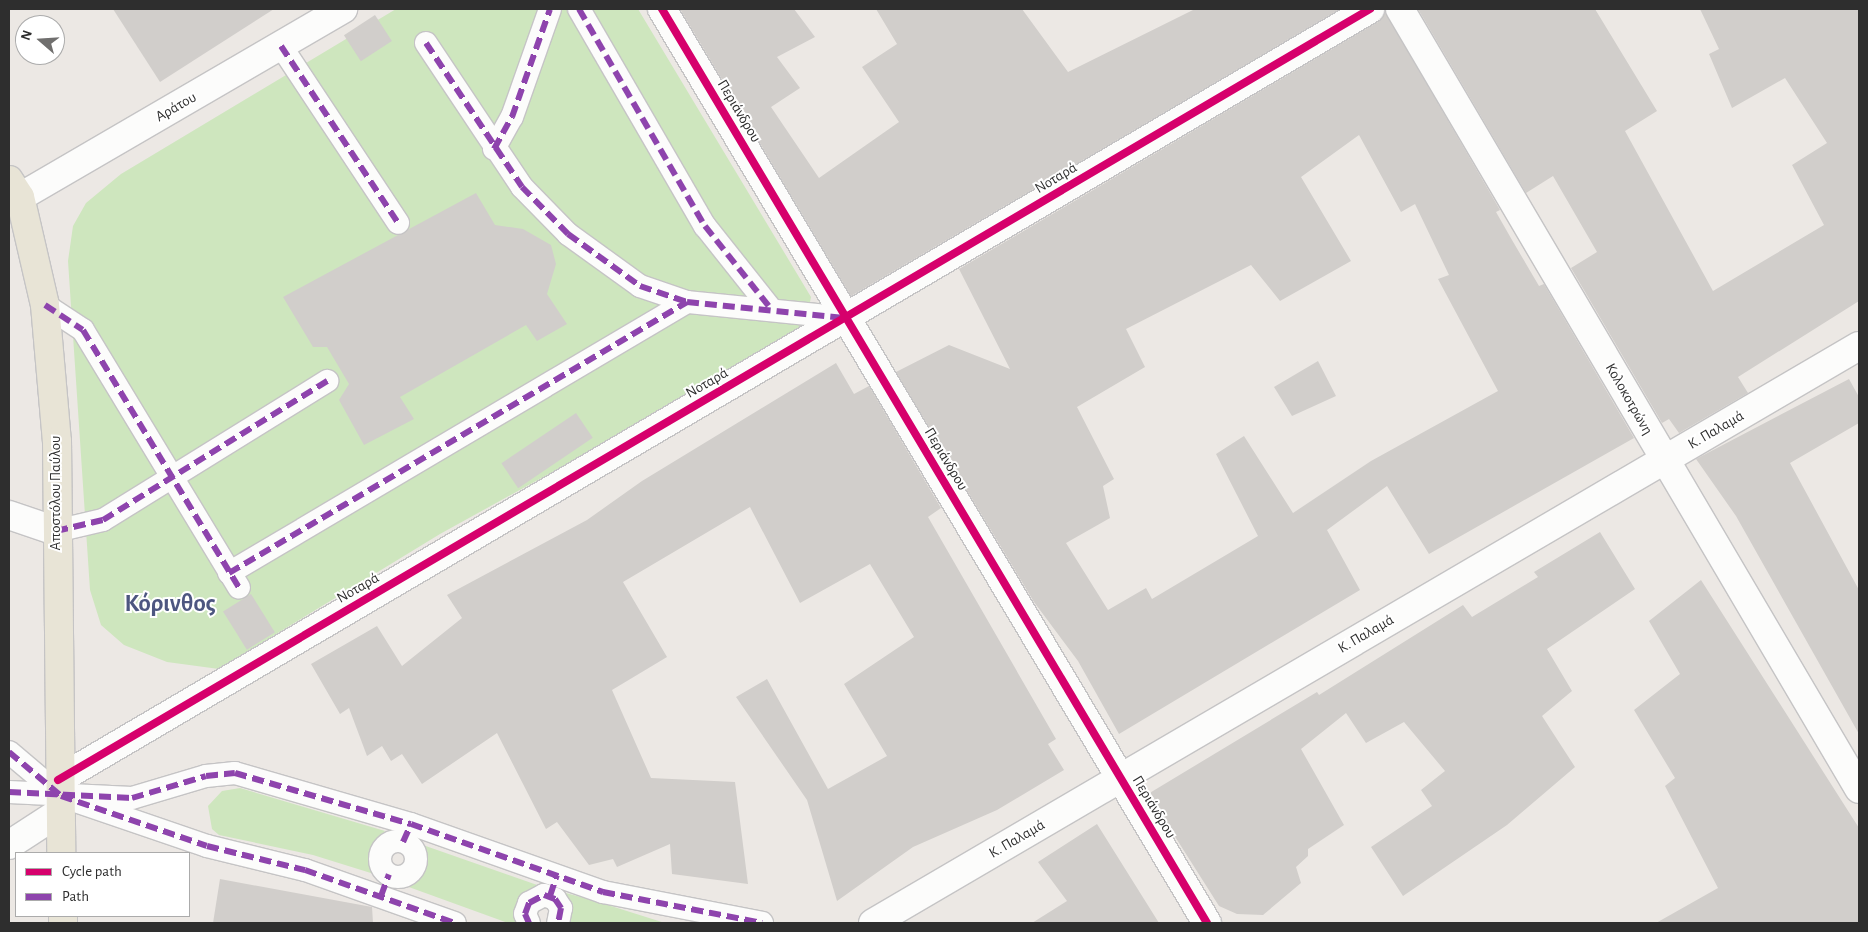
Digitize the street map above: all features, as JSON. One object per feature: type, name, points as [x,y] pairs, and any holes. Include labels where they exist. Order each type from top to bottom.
[{"type":"main road","name":"Αποστόλου Παύλου","points":[[12,194],[45,305],[57,441],[56,531],[61,852]]},
{"type":"street","name":"Αράτου","points":[[12,194],[281,46],[343,9]]},
{"type":"street","points":[[494,149],[512,117],[550,9]]},
{"type":"street","points":[[579,9],[706,226],[771,310]]},
{"type":"street","name":"Περιάνδρου","points":[[662,9],[1207,923]]},
{"type":"street","name":"Νοταρά","points":[[9,845],[60,796],[846,318],[1370,9]]},
{"type":"street","name":"Κολοκοτρώνη","points":[[1400,9],[1859,789]]},
{"type":"street","points":[[426,43],[494,149],[522,188],[568,234],[640,286],[687,302],[846,318]]},
{"type":"street","points":[[281,46],[398,223]]},
{"type":"street","points":[[45,305],[83,330],[234,580],[687,302]]},
{"type":"street","name":"Κ. Παλαμά","points":[[873,923],[1859,346]]},
{"type":"street","points":[[9,515],[56,531],[103,520],[326,381]]},
{"type":"street","points":[[9,752],[60,796],[207,846],[305,870],[455,923]]},
{"type":"street","points":[[9,792],[60,796],[132,798],[206,776],[235,773],[553,886],[603,892],[762,923]]},
{"type":"street","points":[[381,896],[390,874],[407,874],[415,865],[415,854],[407,833]]},
{"type":"street","points":[[529,923],[525,914],[529,903],[553,886]]},
{"type":"street","points":[[553,886],[561,908],[558,923]]},
{"type":"green space","points":[[396,9],[638,9],[811,297],[804,333],[440,534],[219,669],[167,662],[124,645],[101,625],[90,590],[68,261],[73,226],[86,203],[121,174]]},
{"type":"green space","points":[[240,788],[385,831],[371,849],[374,874],[313,855],[219,835],[212,829],[208,806],[222,791]]},
{"type":"green space","points":[[420,844],[540,886],[516,906],[520,923],[508,923],[406,886],[423,869]]},
{"type":"green space","points":[[562,892],[592,900],[665,923],[563,923]]},
{"type":"building","points":[[113,9],[274,9],[160,82]]},
{"type":"building","points":[[680,9],[794,9],[815,37],[777,57],[800,88],[771,107],[819,178],[899,122],[862,67],[897,44],[876,9],[1022,9],[1068,72],[1195,9],[1340,9],[851,296]]},
{"type":"building","points":[[1418,9],[1595,9],[1657,111],[1625,131],[1713,291],[1824,225],[1792,165],[1827,143],[1785,78],[1732,108],[1709,54],[1719,49],[1700,9],[1859,9],[1859,301],[1738,377],[1748,393],[1679,433],[1669,419],[1662,423],[1571,268],[1597,252],[1553,176],[1526,193]]},
{"type":"building","points":[[1385,12],[1500,210],[1496,212],[1512,240],[1539,286],[1544,284],[1634,438],[1429,554],[1387,486],[1327,530],[1360,590],[1119,734],[1078,661],[1034,602],[896,372],[949,345],[1010,369],[959,269],[1378,22]],"holes":[[[1359,135],[1401,212],[1415,204],[1449,275],[1438,279],[1498,391],[1371,461],[1293,513],[1244,436],[1216,454],[1258,536],[1152,599],[1146,588],[1108,610],[1066,543],[1110,518],[1103,486],[1114,479],[1077,407],[1145,367],[1126,329],[1251,265],[1280,301],[1351,261],[1301,177]]]},
{"type":"building","points":[[375,15],[392,41],[361,61],[344,35]]},
{"type":"building","points":[[476,193],[495,225],[523,229],[551,245],[556,264],[547,294],[567,324],[537,341],[526,325],[400,397],[414,419],[364,445],[339,400],[349,384],[327,347],[313,347],[283,297]]},
{"type":"building","points":[[1318,361],[1336,396],[1292,416],[1274,387]]},
{"type":"building","points":[[836,363],[854,394],[869,386],[941,508],[928,517],[1056,739],[1048,744],[1064,770],[997,810],[913,847],[837,901],[807,800],[736,697],[767,679],[828,789],[887,756],[844,684],[914,637],[870,564],[800,603],[750,507],[623,582],[667,657],[612,690],[651,778],[735,782],[748,884],[672,874],[670,844],[617,867],[613,859],[589,865],[557,822],[546,829],[497,733],[422,784],[402,754],[391,761],[382,746],[367,756],[349,708],[340,714],[311,664],[377,626],[402,666],[462,618],[447,595],[587,520],[642,481]]},
{"type":"building","points":[[1849,379],[1859,397],[1859,423],[1790,463],[1859,590],[1859,734],[1736,516],[1696,459]]},
{"type":"building","points":[[576,413],[593,438],[518,488],[501,463]]},
{"type":"building","points":[[1600,532],[1635,589],[1547,649],[1572,691],[1542,716],[1575,767],[1507,825],[1403,896],[1371,847],[1432,806],[1421,790],[1445,771],[1404,722],[1366,743],[1346,713],[1301,749],[1344,825],[1308,849],[1308,856],[1296,867],[1301,883],[1263,915],[1237,914],[1219,906],[1148,794],[1317,692],[1319,695],[1463,605],[1472,617],[1538,577],[1534,572]]},
{"type":"building","points":[[1701,580],[1859,828],[1859,923],[1656,923],[1718,888],[1665,786],[1675,778],[1634,710],[1680,674],[1649,621]]},
{"type":"building","points":[[251,594],[275,632],[247,650],[223,611]]},
{"type":"building","points":[[1097,824],[1159,923],[1032,923],[1067,901],[1038,862]]},
{"type":"building","points":[[220,879],[372,907],[373,923],[213,923]]},
{"type":"marked path","points":[[494,149],[512,117],[550,9]]},
{"type":"marked path","points":[[579,9],[705,226],[771,309]]},
{"type":"marked path","points":[[426,43],[522,187],[568,234],[640,286],[687,302],[844,318]]},
{"type":"marked path","points":[[281,46],[398,223]]},
{"type":"marked path","points":[[229,573],[687,302]]},
{"type":"marked path","points":[[45,305],[83,330],[239,588]]},
{"type":"marked path","points":[[56,531],[103,520],[327,381]]},
{"type":"marked path","points":[[9,752],[61,796],[207,846],[305,870],[455,923]]},
{"type":"marked path","points":[[9,792],[132,798],[206,776],[235,773],[411,824],[603,892],[762,923]]},
{"type":"marked path","points":[[403,842],[411,824]]},
{"type":"marked path","points":[[381,896],[389,874]]},
{"type":"marked path","points":[[550,896],[557,875]]},
{"type":"marked path","points":[[529,923],[525,914],[529,903],[544,895],[555,899],[561,908],[558,923]]},
{"type":"cycle path","points":[[662,9],[1207,923]]},
{"type":"cycle path","points":[[58,780],[1370,9]]},
{"type":"district","name":"Κόρινθος","points":[[170,604]]}]
